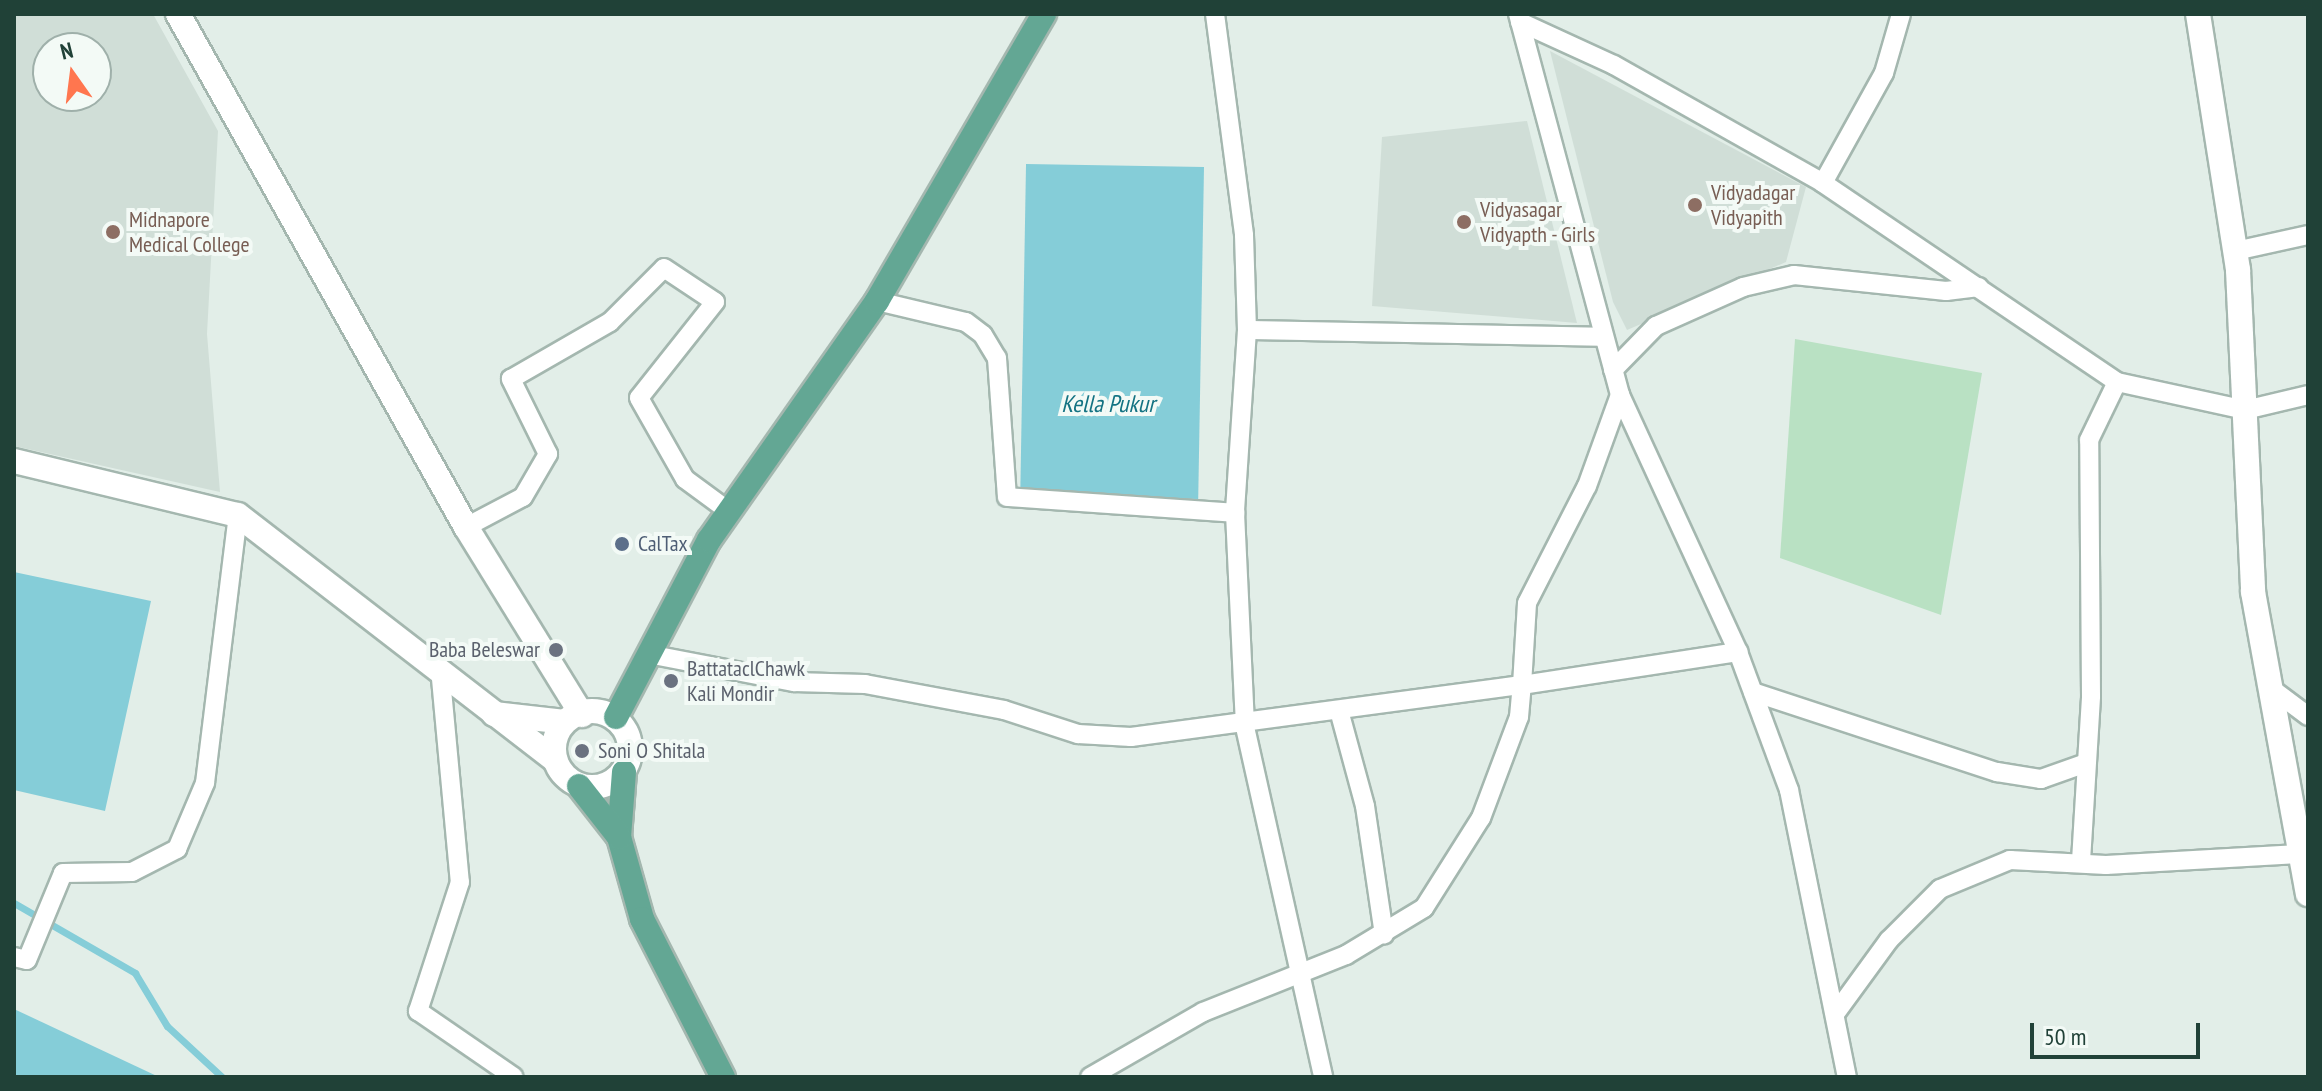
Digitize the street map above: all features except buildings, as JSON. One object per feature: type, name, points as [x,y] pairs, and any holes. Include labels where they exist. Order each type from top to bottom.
[{"type":"main road","points":[[616,717],[727,510],[877,301],[1044,14]]},
{"type":"main road","points":[[624,772],[619,837],[642,919],[723,1077]]},
{"type":"main road","points":[[579,786],[619,837]]},
{"type":"street","points":[[178,14],[573,719]]},
{"type":"street","points":[[1215,14],[1244,235],[1247,330],[1235,513],[1245,727],[1297,976],[1323,1077]]},
{"type":"street","points":[[1823,183],[1884,73],[1901,14]]},
{"type":"street","points":[[2198,14],[2235,251],[2245,410],[2244,500],[2268,686],[2308,894]]},
{"type":"street","points":[[1519,18],[1614,65],[1823,183],[2117,382],[2245,410],[2308,395]]},
{"type":"street","points":[[1519,18],[1620,395],[1738,652],[1789,790],[1847,1077]]},
{"type":"street","points":[[2235,251],[2308,235]]},
{"type":"street","points":[[466,527],[523,497],[548,454],[511,379],[610,322],[664,268],[715,302],[639,398],[685,479],[727,510]]},
{"type":"street","points":[[1613,370],[1656,326],[1743,287],[1794,275],[1946,291],[1979,287]]},
{"type":"street","points":[[877,301],[966,322],[983,335],[997,358],[1007,497],[1235,513]]},
{"type":"street","points":[[1247,330],[1604,337]]},
{"type":"street","points":[[2081,861],[2086,763],[2089,440],[2117,382]]},
{"type":"street","points":[[1090,1077],[1203,1012],[1297,976],[1384,935],[1424,908],[1455,866],[1504,764],[1522,685],[1527,603],[1587,486],[1620,395]]},
{"type":"street","points":[[14,461],[238,515],[440,668],[491,713],[555,760],[579,786],[624,772],[630,744],[616,717],[573,719],[491,713]]},
{"type":"street","points":[[14,957],[27,960],[63,873],[132,872],[177,849],[205,783],[238,515]]},
{"type":"street","points":[[648,654],[794,682],[865,684],[1004,710],[1078,734],[1245,727],[1738,652]]},
{"type":"street","points":[[440,668],[460,882],[418,1011],[514,1077]]},
{"type":"street","points":[[2268,686],[2308,716]]},
{"type":"street","points":[[1753,692],[1997,772],[2041,779],[2086,763]]},
{"type":"street","points":[[1340,714],[1365,806],[1384,935]]},
{"type":"street","points":[[555,760],[554,740],[573,719]]},
{"type":"street","points":[[1835,1014],[1889,940],[1940,889],[2010,860],[2081,861],[2299,854]]},
{"type":"shaded area","name":"Midnapore Medical College","points":[[14,14],[153,14],[218,131],[207,334],[220,492],[14,446]]},
{"type":"shaded area","name":"Vidyadagar Vidyapith","points":[[1550,51],[1806,187],[1786,262],[1627,330],[1613,302]]},
{"type":"shaded area","name":"Vidyasagar Vidyapth - Girls","points":[[1527,121],[1577,323],[1372,306],[1382,137]]},
{"type":"green space","points":[[1795,339],[1982,373],[1941,615],[1780,558]]},
{"type":"water","name":"Kella Pukur","points":[[1026,164],[1204,167],[1198,499],[1020,496]]},
{"type":"water","points":[[14,572],[151,601],[105,811],[14,790]]},
{"type":"water","points":[[14,1009],[159,1077],[14,1077]]},
{"type":"waterway","points":[[14,903],[135,973],[167,1026],[222,1077]]},
{"type":"place","name":"Vidyadagar Vidyapith","points":[[1695,205]]},
{"type":"place","name":"Vidyasagar Vidyapth - Girls","points":[[1464,222]]},
{"type":"place","name":"Midnapore Medical College","points":[[113,232]]},
{"type":"place","name":"CalTax","points":[[622,544]]},
{"type":"place","name":"Baba Beleswar","points":[[556,650]]},
{"type":"place","name":"BattataclChawk Kali Mondir","points":[[671,681]]},
{"type":"place","name":"Soni O Shitala","points":[[582,751]]}]
